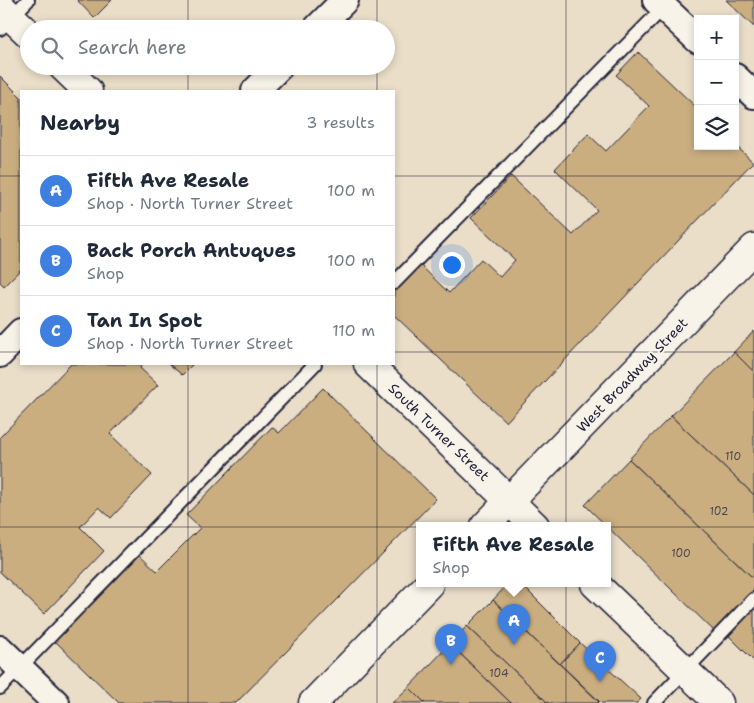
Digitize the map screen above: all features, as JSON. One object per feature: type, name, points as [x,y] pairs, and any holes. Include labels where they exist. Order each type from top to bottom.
[{"type":"main road","points":[[71,75],[87,90]]},
{"type":"main road","name":"West Broadway Street","points":[[489,522],[754,248]]},
{"type":"main road","name":"South Turner Street","points":[[369,365],[531,522]]},
{"type":"main road","points":[[313,703],[426,587]]},
{"type":"main road","points":[[598,587],[719,703]]},
{"type":"street","points":[[325,20],[344,0]]},
{"type":"street","points":[[664,2],[694,36]]},
{"type":"street","points":[[256,90],[271,75]]},
{"type":"street","points":[[739,81],[754,95]]},
{"type":"street","points":[[0,354],[20,333]]},
{"type":"street","points":[[0,649],[56,703]]},
{"type":"lane","points":[[395,282],[664,2]]},
{"type":"lane","points":[[0,688],[314,365]]},
{"type":"lane","points":[[654,703],[754,599]]},
{"type":"building","points":[[77,0],[112,0],[94,18]]},
{"type":"building","points":[[726,0],[754,0],[754,27]]},
{"type":"building","points":[[638,52],[694,105],[694,150],[739,149],[753,162],[506,422],[395,316],[395,287],[418,263],[449,293],[481,259],[500,277],[515,260],[471,218],[511,176],[573,235],[597,210],[555,169],[588,134],[606,151],[649,106],[616,75]]},
{"type":"building","points":[[0,76],[20,96],[20,270],[4,286],[0,282]]},
{"type":"building","points":[[754,331],[754,372],[734,352]]},
{"type":"building","points":[[734,352],[754,372],[754,495],[671,416]]},
{"type":"building","points":[[70,365],[142,365],[140,368],[158,385],[110,434],[152,475],[111,518],[99,507],[80,527],[104,551],[44,614],[0,572],[0,437]]},
{"type":"building","points":[[170,365],[192,365],[182,375]]},
{"type":"building","points":[[323,388],[436,499],[236,703],[119,703],[55,641],[140,555],[157,571],[200,528],[186,515],[272,427],[279,433]]},
{"type":"building","points":[[671,416],[754,495],[754,579],[629,459]]},
{"type":"building","points":[[629,459],[754,579],[754,590],[714,631],[611,530],[611,522],[602,522],[585,505]]},
{"type":"building","points":[[505,587],[524,587],[580,643],[560,664],[493,600]]},
{"type":"building","points":[[493,600],[599,702],[548,703],[467,626]]},
{"type":"building","points":[[754,607],[754,661],[728,635]]},
{"type":"building","points":[[467,626],[548,703],[511,703],[450,644]]},
{"type":"building","points":[[580,643],[641,699],[637,703],[601,703],[560,664]]},
{"type":"building","points":[[450,644],[511,703],[425,703],[409,687]]},
{"type":"building","points":[[409,687],[425,703],[392,703]]},
{"type":"place","name":"Fifth Ave Resale","points":[[514,645]]},
{"type":"place","name":"Back Porch Antuques","points":[[451,665]]},
{"type":"place","name":"Tan In Spot","points":[[600,682]]}]
